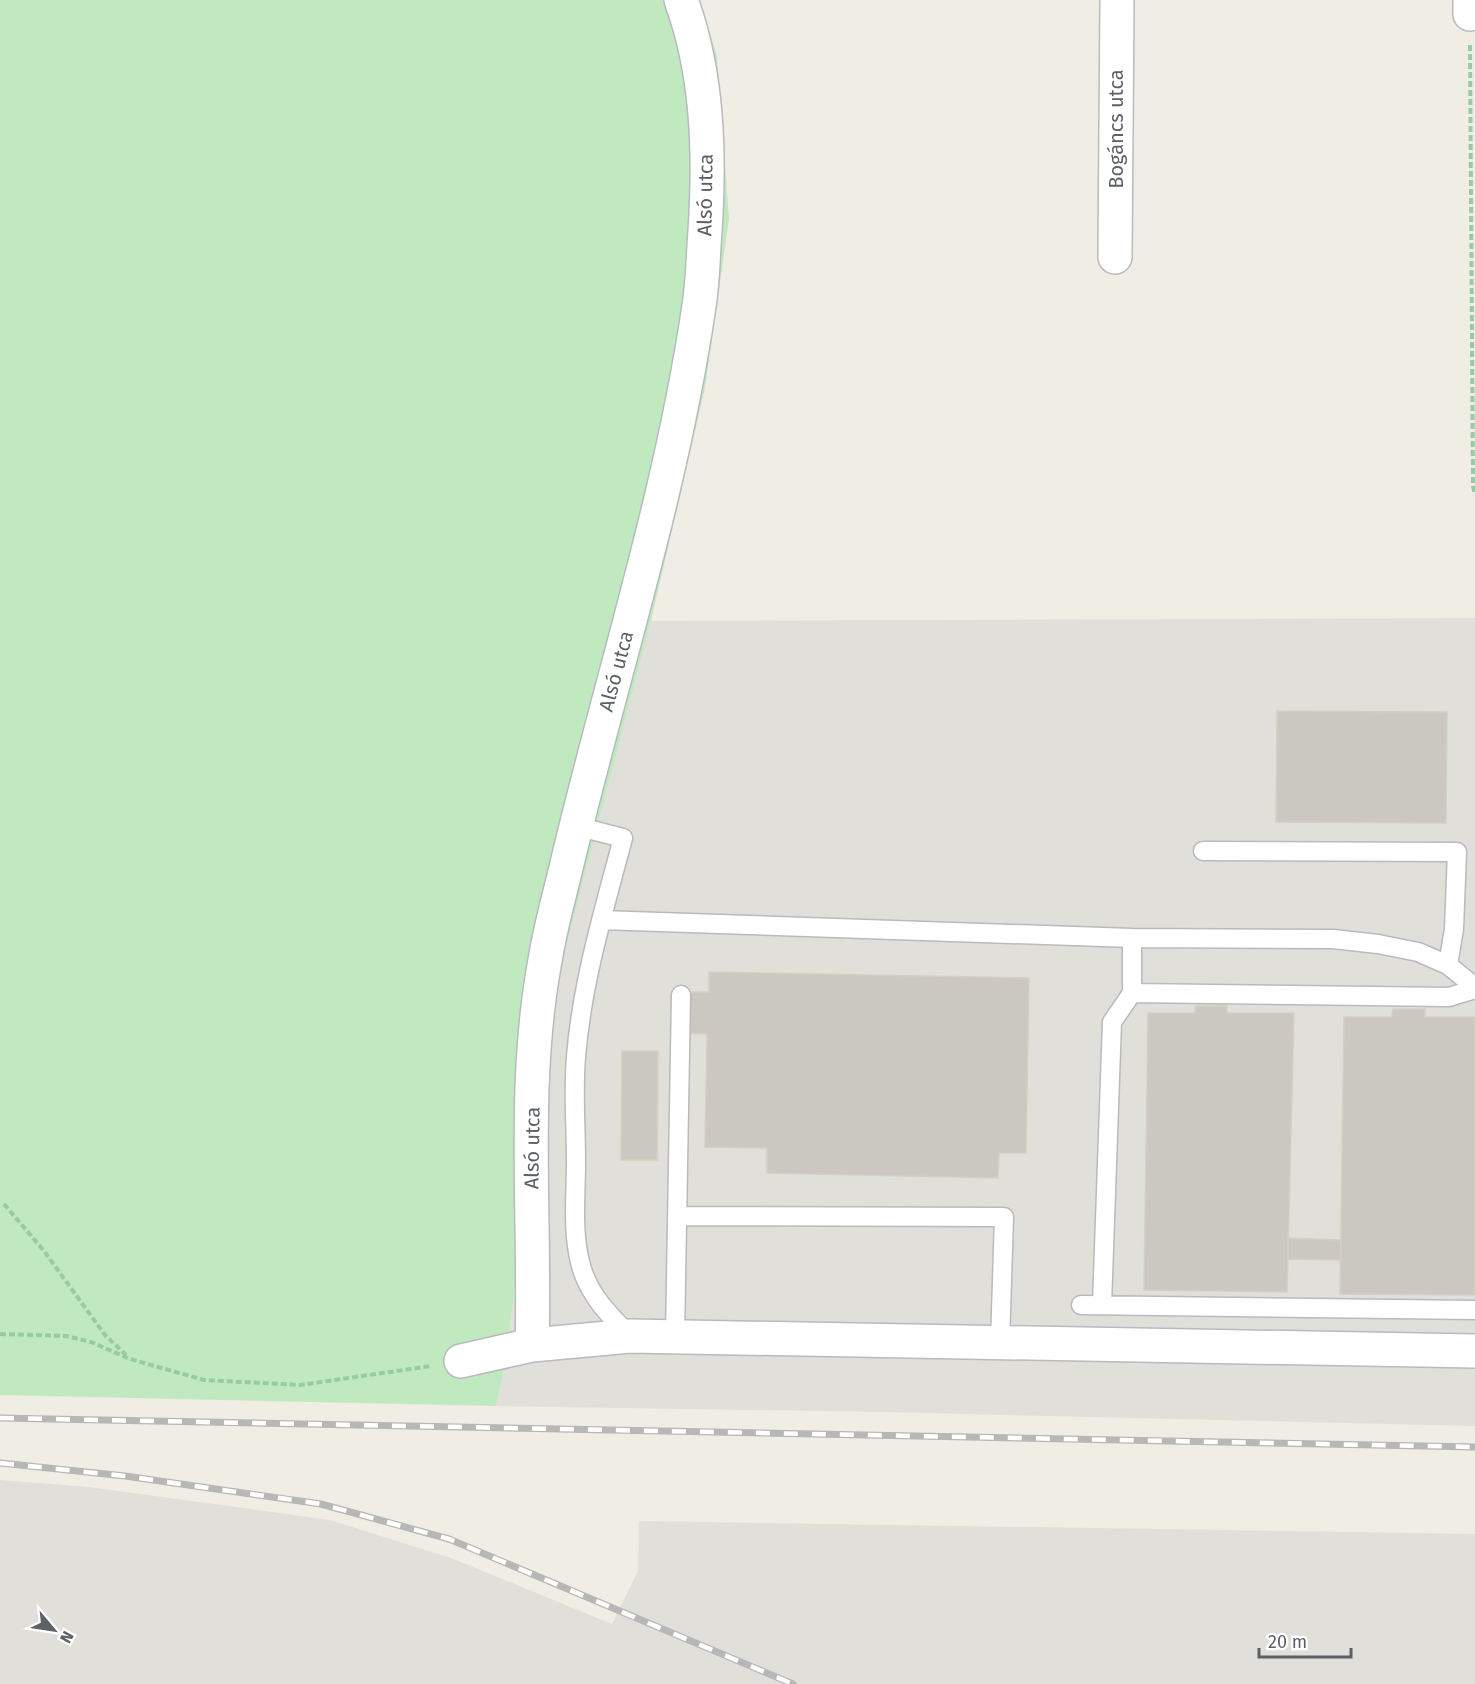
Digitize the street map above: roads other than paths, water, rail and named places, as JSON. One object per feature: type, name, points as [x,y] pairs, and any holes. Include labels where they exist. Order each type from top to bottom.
[{"type":"street","name":"Alsó utca","points":[[532,1346],[530,1144],[536,1021],[546,955],[576,826],[672,455],[700,303],[707,193],[705,100],[681,0]]},
{"type":"street","name":"Bogáncs utca","points":[[1115,257],[1117,0]]},
{"type":"street","points":[[462,1361],[532,1346],[630,1336],[1475,1351]]},
{"type":"lane","points":[[576,826],[622,838],[583,1003],[576,1058],[576,1225],[580,1262],[590,1289],[604,1310],[630,1336]]},
{"type":"lane","points":[[1203,851],[1457,852],[1454,929],[1448,965]]},
{"type":"lane","points":[[601,920],[1132,938],[1333,939],[1378,944],[1418,952],[1448,965],[1475,988]]},
{"type":"lane","points":[[1102,1305],[1112,1022],[1132,993],[1132,938]]},
{"type":"lane","points":[[1132,993],[1449,997],[1475,988]]},
{"type":"lane","points":[[675,1337],[681,995]]},
{"type":"lane","points":[[678,1216],[1004,1217],[1000,1344]]},
{"type":"lane","points":[[1081,1305],[1475,1310]]},
{"type":"railway","points":[[0,1418],[1475,1447]]},
{"type":"railway","points":[[0,1463],[125,1476],[321,1504],[449,1539],[793,1684]]}]
